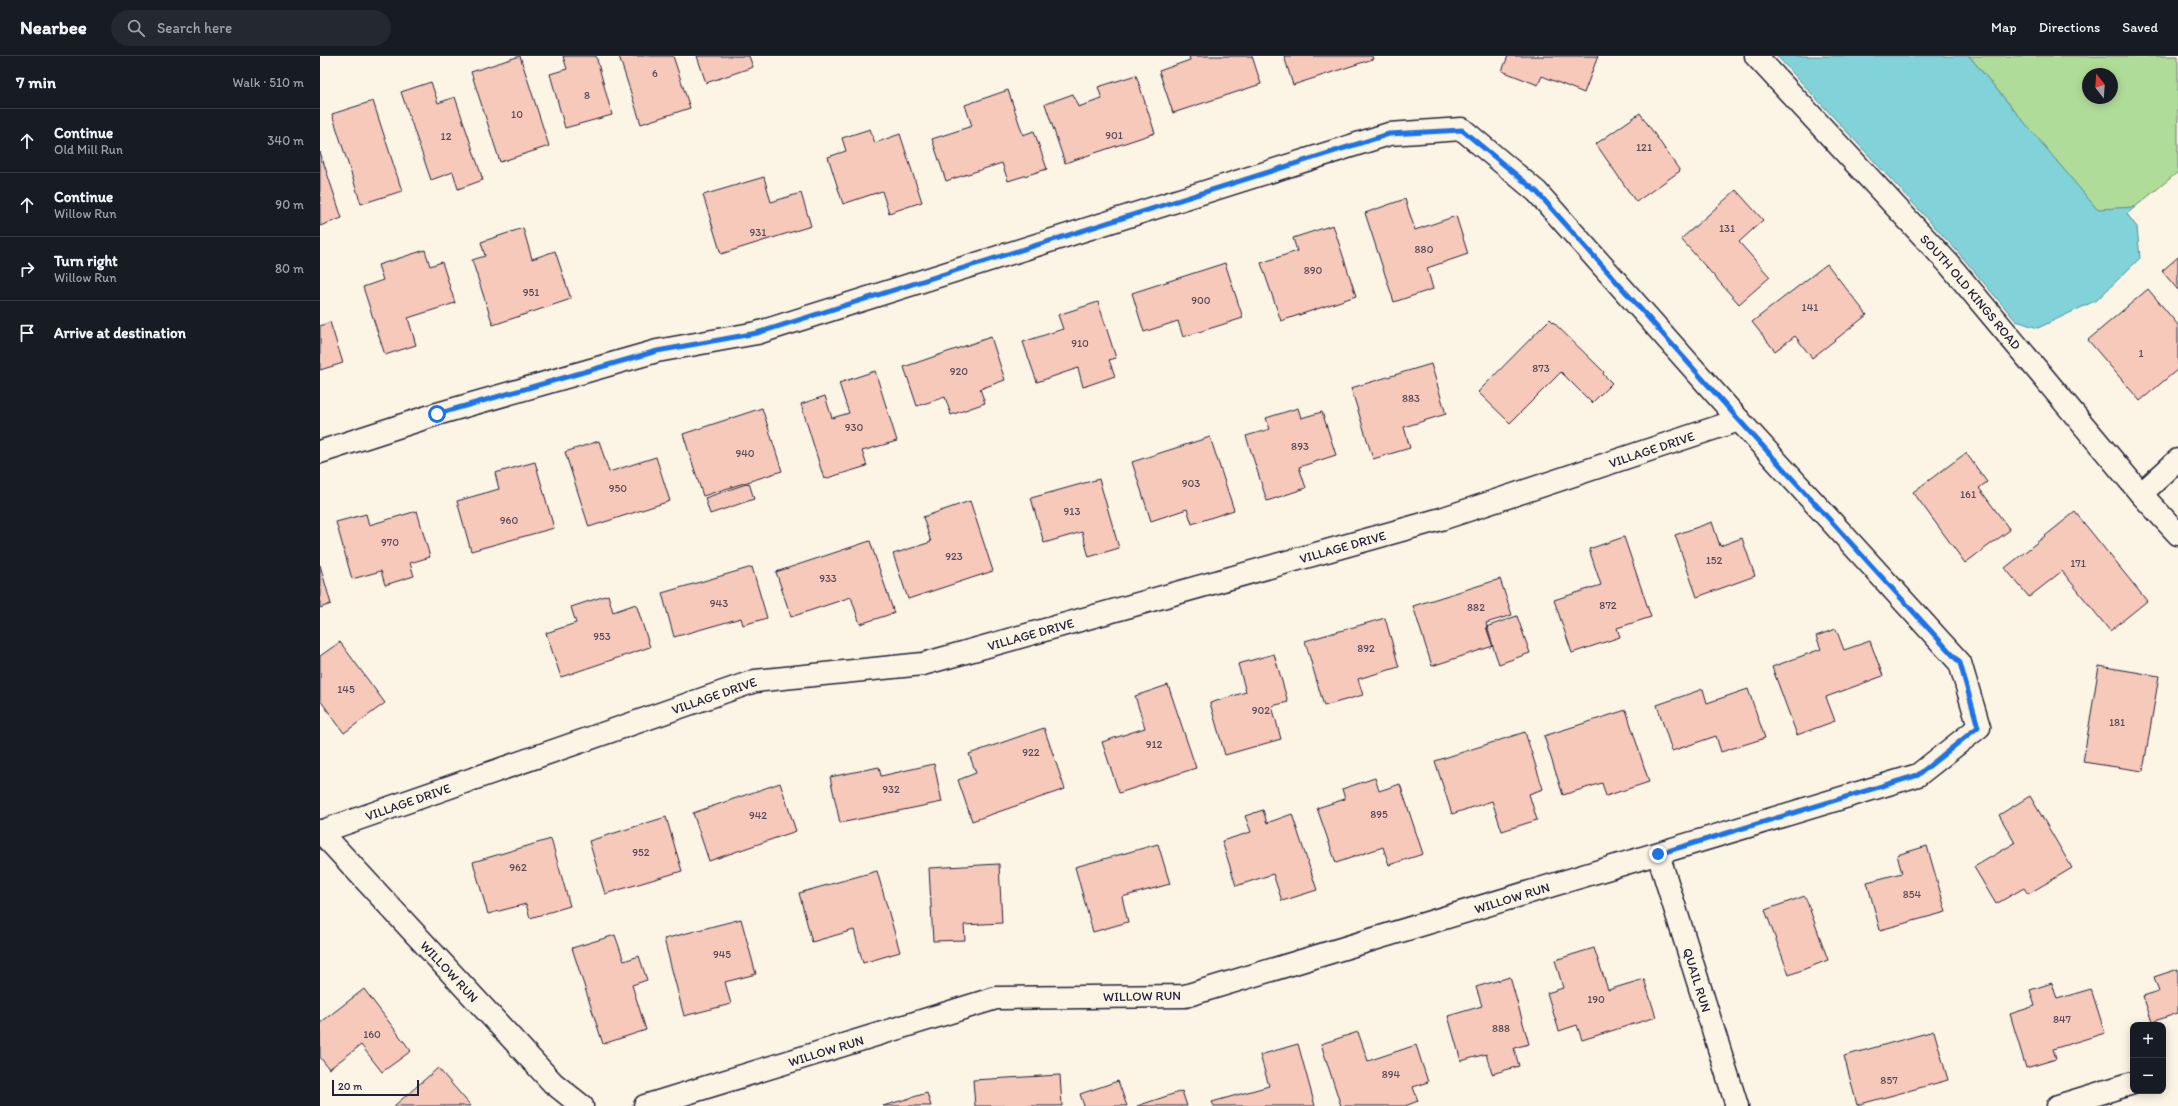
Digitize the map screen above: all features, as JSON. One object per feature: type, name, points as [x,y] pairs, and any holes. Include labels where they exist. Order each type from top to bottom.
[{"type":"street","name":"SOUTH OLD KINGS ROAD","points":[[1756,56],[1948,263],[2141,494],[2178,534]]},
{"type":"street","points":[[320,452],[437,414],[657,351],[757,333],[1389,134],[1462,130],[1537,192],[1739,420]]},
{"type":"street","name":"VILLAGE DRIVE","points":[[320,832],[755,681],[923,664],[1441,519],[1739,420]]},
{"type":"street","name":"WILLOW RUN","points":[[645,1106],[996,998],[1185,996],[1918,775],[1978,727],[1960,663],[1739,420]]},
{"type":"street","points":[[2141,494],[2178,460]]},
{"type":"street","name":"WILLOW RUN","points":[[320,832],[553,1083],[582,1106]]},
{"type":"street","name":"QUAIL RUN","points":[[1658,854],[1737,1106]]},
{"type":"street","points":[[2058,1106],[2130,1084]]},
{"type":"green space","points":[[1969,56],[2178,56],[2178,172],[2135,207],[2097,210]]},
{"type":"water","points":[[1777,56],[1969,56],[2097,209],[2135,207],[2127,214],[2137,227],[2140,258],[2097,300],[2038,328],[2016,321],[1958,252]]},
{"type":"building","points":[[520,56],[549,146],[500,162],[471,72]]},
{"type":"building","points":[[563,56],[596,56],[612,115],[565,128],[550,74],[567,69]]},
{"type":"building","points":[[619,56],[673,56],[690,108],[641,124]]},
{"type":"building","points":[[697,56],[749,56],[753,67],[706,83]]},
{"type":"building","points":[[1189,56],[1252,56],[1261,84],[1173,113],[1159,71],[1190,60]]},
{"type":"building","points":[[1284,56],[1372,56],[1373,59],[1293,85]]},
{"type":"building","points":[[1508,56],[1598,56],[1584,93],[1542,76],[1538,85],[1502,71]]},
{"type":"building","points":[[1136,75],[1155,133],[1065,163],[1045,104],[1073,94],[1078,107],[1102,99],[1098,87]]},
{"type":"building","points":[[431,82],[438,103],[455,97],[483,180],[458,189],[453,172],[431,180],[401,92]]},
{"type":"building","points":[[1008,90],[1023,135],[1034,131],[1047,169],[1008,181],[1002,163],[946,181],[932,139],[972,126],[965,105]]},
{"type":"building","points":[[373,101],[402,191],[361,204],[332,114]]},
{"type":"building","points":[[1640,113],[1680,171],[1636,202],[1596,144]]},
{"type":"building","points":[[870,129],[875,143],[900,134],[922,202],[889,213],[882,191],[843,204],[828,157],[846,151],[842,138]]},
{"type":"building","points":[[320,152],[342,218],[320,226]]},
{"type":"building","points":[[764,177],[771,202],[801,193],[811,226],[721,254],[703,195]]},
{"type":"building","points":[[1736,190],[1763,220],[1739,242],[1770,277],[1739,304],[1681,239]]},
{"type":"building","points":[[1405,199],[1415,230],[1456,216],[1468,254],[1427,268],[1433,289],[1394,302],[1365,213]]},
{"type":"building","points":[[1333,225],[1356,296],[1281,321],[1261,263],[1297,251],[1293,238]]},
{"type":"building","points":[[523,228],[532,259],[555,251],[571,299],[493,325],[472,260],[485,256],[481,242]]},
{"type":"building","points":[[425,250],[430,266],[442,262],[455,303],[408,318],[416,345],[385,355],[363,287],[383,280],[378,265]]},
{"type":"building","points":[[2178,257],[2178,290],[2162,271]]},
{"type":"building","points":[[1225,263],[1243,318],[1183,337],[1178,321],[1144,332],[1132,293]]},
{"type":"building","points":[[1827,264],[1867,315],[1812,358],[1795,336],[1775,351],[1752,322]]},
{"type":"building","points":[[2148,289],[2178,325],[2178,369],[2140,401],[2088,340]]},
{"type":"building","points":[[1098,302],[1116,358],[1109,360],[1115,376],[1083,387],[1078,368],[1037,382],[1023,342],[1063,329],[1058,315]]},
{"type":"building","points":[[1550,319],[1604,372],[1603,374],[1612,383],[1592,403],[1561,372],[1510,423],[1478,392]]},
{"type":"building","points":[[330,322],[343,363],[320,370],[320,326]]},
{"type":"building","points":[[991,337],[1005,380],[980,389],[985,403],[951,415],[945,397],[917,406],[904,367]]},
{"type":"building","points":[[1431,364],[1446,414],[1404,427],[1410,448],[1373,459],[1351,388]]},
{"type":"building","points":[[875,371],[897,441],[862,451],[867,466],[824,479],[801,404],[825,396],[832,418],[849,413],[839,383]]},
{"type":"building","points":[[762,408],[782,471],[703,496],[683,434]]},
{"type":"building","points":[[1298,408],[1301,418],[1322,412],[1336,455],[1299,467],[1306,488],[1267,501],[1246,436],[1270,429],[1266,418]]},
{"type":"building","points":[[1210,437],[1234,510],[1192,524],[1187,509],[1151,521],[1132,462]]},
{"type":"building","points":[[599,441],[609,472],[656,457],[670,501],[589,527],[565,452]]},
{"type":"building","points":[[1966,453],[1987,482],[1979,488],[2010,530],[1965,563],[1913,492]]},
{"type":"building","points":[[535,462],[554,528],[471,551],[457,501],[499,489],[495,473]]},
{"type":"building","points":[[1099,479],[1119,548],[1089,557],[1082,532],[1044,543],[1031,498]]},
{"type":"building","points":[[749,483],[754,499],[710,514],[705,498]]},
{"type":"building","points":[[970,501],[993,571],[908,599],[893,554],[931,542],[923,517]]},
{"type":"building","points":[[417,511],[430,557],[410,563],[414,576],[385,585],[381,571],[352,579],[336,522],[366,514],[369,525]]},
{"type":"building","points":[[2075,512],[2147,601],[2110,631],[2062,571],[2029,597],[2005,568]]},
{"type":"building","points":[[1712,522],[1720,546],[1742,538],[1755,576],[1697,597],[1675,535]]},
{"type":"building","points":[[1624,537],[1651,617],[1617,628],[1620,637],[1572,653],[1554,600],[1601,585],[1589,549]]},
{"type":"building","points":[[870,541],[894,613],[860,624],[851,597],[791,617],[776,572]]},
{"type":"building","points":[[320,565],[331,604],[320,608]]},
{"type":"building","points":[[752,567],[767,618],[743,625],[741,618],[674,637],[662,593]]},
{"type":"building","points":[[1500,579],[1512,615],[1486,623],[1493,646],[1432,666],[1413,606]]},
{"type":"building","points":[[608,595],[613,612],[636,604],[650,647],[561,677],[546,633],[576,623],[571,607]]},
{"type":"building","points":[[1517,616],[1530,653],[1499,664],[1486,627]]},
{"type":"building","points":[[1385,618],[1399,667],[1358,679],[1363,695],[1324,706],[1305,641]]},
{"type":"building","points":[[1836,629],[1844,650],[1870,641],[1883,676],[1826,697],[1835,721],[1797,735],[1772,667],[1821,649],[1816,636]]},
{"type":"building","points":[[340,642],[385,703],[344,733],[320,700],[320,656]]},
{"type":"building","points":[[1274,654],[1288,702],[1272,706],[1281,739],[1225,755],[1210,703],[1246,692],[1238,664]]},
{"type":"building","points":[[2099,666],[2159,676],[2143,771],[2083,762]]},
{"type":"building","points":[[1168,685],[1196,768],[1119,793],[1102,742],[1145,728],[1135,696]]},
{"type":"building","points":[[1703,689],[1707,703],[1748,689],[1765,738],[1721,752],[1716,736],[1672,751],[1657,705]]},
{"type":"building","points":[[1626,710],[1649,782],[1606,796],[1602,783],[1563,795],[1544,736]]},
{"type":"building","points":[[1044,728],[1065,789],[972,821],[958,780],[976,773],[969,754]]},
{"type":"building","points":[[1525,732],[1543,789],[1529,794],[1537,820],[1502,831],[1492,801],[1452,814],[1435,761]]},
{"type":"building","points":[[934,764],[942,802],[840,823],[830,777],[879,767],[881,776]]},
{"type":"building","points":[[1375,778],[1379,791],[1400,784],[1423,854],[1389,865],[1383,847],[1336,863],[1317,808],[1345,799],[1342,789]]},
{"type":"building","points":[[780,783],[796,831],[709,861],[693,813]]},
{"type":"building","points":[[2030,796],[2072,868],[2028,894],[2024,888],[1996,904],[1974,867],[2015,843],[1999,815]]},
{"type":"building","points":[[1263,810],[1267,823],[1292,814],[1317,890],[1282,901],[1273,874],[1236,886],[1222,841],[1251,832],[1245,816]]},
{"type":"building","points":[[666,817],[682,871],[605,894],[589,841]]},
{"type":"building","points":[[551,839],[570,906],[530,918],[526,904],[488,914],[473,862]]},
{"type":"building","points":[[1158,844],[1170,884],[1122,897],[1128,922],[1093,932],[1075,867]]},
{"type":"building","points":[[1927,846],[1946,912],[1880,930],[1867,882],[1902,873],[1897,855]]},
{"type":"building","points":[[999,864],[1002,923],[964,925],[965,940],[933,941],[929,868]]},
{"type":"building","points":[[877,871],[900,952],[863,963],[854,930],[812,942],[799,893]]},
{"type":"building","points":[[1805,896],[1828,960],[1789,975],[1765,910]]},
{"type":"building","points":[[741,919],[756,974],[725,982],[731,1004],[684,1016],[664,939]]},
{"type":"building","points":[[615,935],[624,961],[639,956],[647,980],[632,985],[646,1030],[603,1044],[572,948]]},
{"type":"building","points":[[1594,948],[1608,990],[1644,979],[1656,1017],[1582,1040],[1577,1025],[1559,1031],[1547,993],[1563,988],[1555,960]]},
{"type":"building","points":[[2178,969],[2178,1013],[2152,1022],[2143,996],[2159,991],[2154,977]]},
{"type":"building","points":[[1510,977],[1529,1044],[1514,1048],[1519,1066],[1492,1074],[1486,1054],[1461,1061],[1448,1016],[1482,1006],[1476,987]]},
{"type":"building","points":[[2052,983],[2057,999],[2091,989],[2105,1033],[2053,1049],[2056,1059],[2026,1068],[2010,1014],[2035,1006],[2030,990]]},
{"type":"building","points":[[364,989],[411,1051],[382,1072],[361,1045],[329,1069],[320,1057],[320,1023]]},
{"type":"building","points":[[1934,1031],[1948,1080],[1857,1105],[1844,1056]]},
{"type":"building","points":[[1358,1032],[1368,1061],[1416,1045],[1428,1082],[1413,1087],[1418,1101],[1405,1106],[1341,1106],[1321,1044]]},
{"type":"building","points":[[1298,1044],[1315,1106],[1214,1106],[1212,1102],[1269,1086],[1260,1055]]},
{"type":"building","points":[[438,1068],[471,1106],[394,1106]]},
{"type":"building","points":[[1060,1075],[1062,1106],[975,1106],[973,1080]]},
{"type":"building","points":[[1118,1081],[1127,1106],[1084,1106],[1080,1094]]},
{"type":"building","points":[[1182,1091],[1187,1106],[1137,1106]]},
{"type":"building","points":[[927,1093],[931,1106],[883,1106]]},
{"type":"route","points":[[437,414],[657,351],[757,333],[1389,134],[1462,130],[1537,192],[1739,420],[1960,663],[1978,727],[1918,775],[1658,854]]}]
